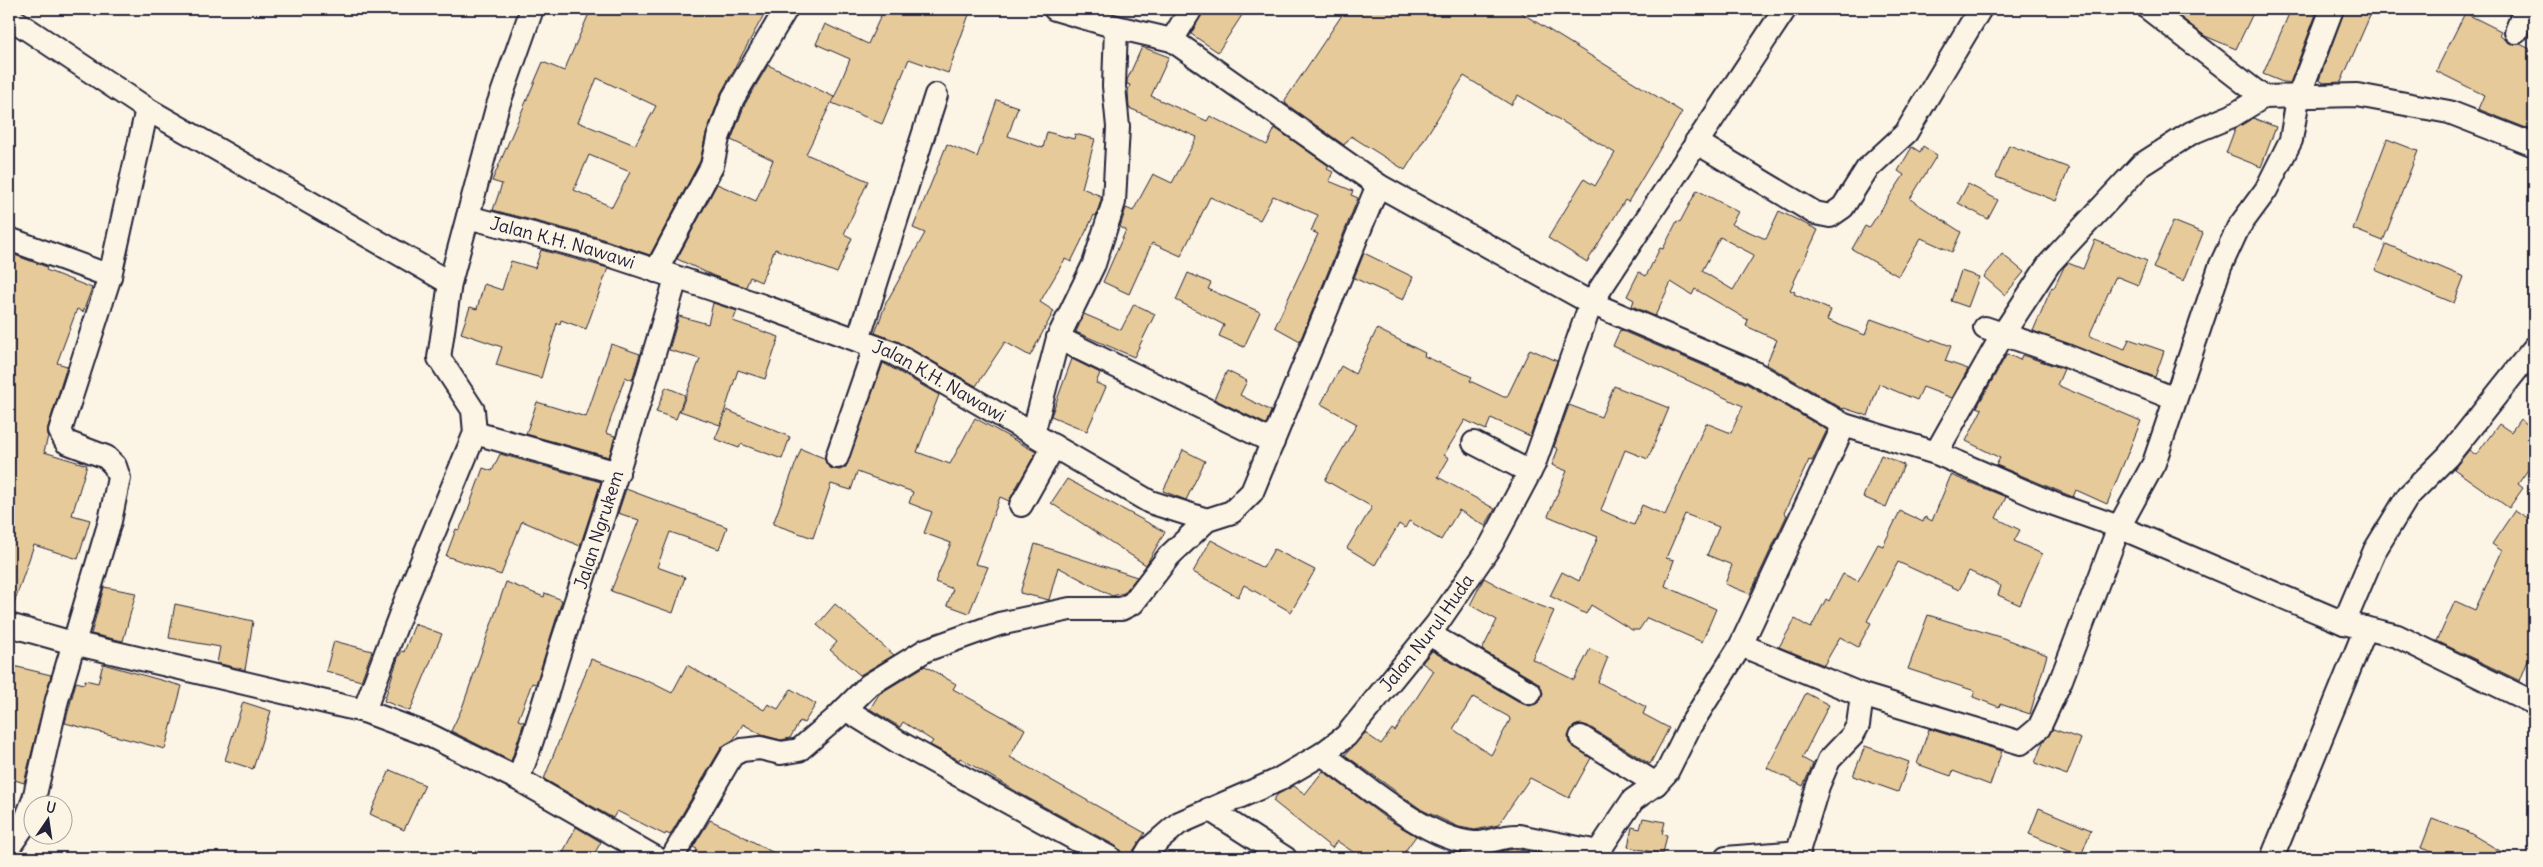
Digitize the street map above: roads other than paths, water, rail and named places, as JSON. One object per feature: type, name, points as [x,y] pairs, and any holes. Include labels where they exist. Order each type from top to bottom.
[{"type":"street","points":[[364,711],[405,602],[475,433],[473,410],[439,358],[450,283],[497,108],[532,9]]},
{"type":"street","name":"Jalan K.H. Nawawi","points":[[666,275],[712,166],[718,138],[734,98],[786,9]]},
{"type":"street","points":[[1055,9],[1116,27],[1172,40],[1378,185],[1591,303],[1753,372],[1844,425],[1936,453],[2054,504],[2119,527],[2344,622],[2397,636],[2534,703]]},
{"type":"street","points":[[1172,40],[1191,9]]},
{"type":"street","name":"Jalan Nurul Huda","points":[[1144,858],[1150,848],[1179,823],[1276,781],[1322,754],[1346,736],[1429,634],[1491,545],[1530,472],[1591,303],[1784,9]]},
{"type":"street","points":[[1696,142],[1815,213],[1830,216],[1843,207],[1867,169],[1906,133],[1980,9]]},
{"type":"street","points":[[2149,9],[2263,96],[2298,98],[2357,95],[2398,101],[2449,112],[2534,145]]},
{"type":"street","points":[[1741,645],[1862,695],[2021,743],[2029,739],[2039,728],[2061,680],[2119,527],[2154,462],[2220,267],[2238,228],[2266,190],[2291,140],[2298,98],[2332,9]]},
{"type":"street","points":[[2516,32],[2524,9]]},
{"type":"street","points":[[9,17],[147,108],[450,283]]},
{"type":"street","points":[[1033,434],[1058,338],[1094,264],[1114,202],[1118,127],[1114,86],[1116,27]]},
{"type":"street","points":[[837,457],[866,343],[936,95]]},
{"type":"street","points":[[1936,453],[1994,331],[2049,264],[2141,165],[2191,133],[2232,116],[2263,96]]},
{"type":"street","points":[[9,847],[23,827],[34,799],[57,700],[107,529],[119,478],[115,466],[106,457],[66,442],[60,431],[110,276],[147,108]]},
{"type":"street","points":[[672,858],[732,755],[742,750],[760,748],[781,753],[799,750],[869,685],[926,650],[999,624],[1070,609],[1121,609],[1133,602],[1169,556],[1207,520],[1232,512],[1252,492],[1378,185]]},
{"type":"street","name":"Jalan K.H. Nawawi","points":[[468,217],[594,250],[763,306],[893,353],[1150,502],[1207,520]]},
{"type":"street","points":[[9,239],[110,276]]},
{"type":"street","name":"Jalan Ngrukem","points":[[518,779],[530,749],[561,646],[618,473],[666,275]]},
{"type":"street","points":[[1994,331],[2064,355],[2175,399]]},
{"type":"street","points":[[1058,338],[1273,442]]},
{"type":"street","points":[[2344,622],[2375,550],[2408,496],[2448,456],[2534,348]]},
{"type":"street","points":[[1322,754],[1425,828],[1455,840],[1475,844],[1507,835],[1519,836],[1596,855],[1633,800],[1656,784],[1667,772],[1690,726],[1741,645],[1844,425]]},
{"type":"street","points":[[475,433],[618,473]]},
{"type":"street","points":[[1474,442],[1530,472]]},
{"type":"street","points":[[1021,505],[1054,446]]},
{"type":"street","points":[[9,625],[73,643],[364,711],[429,736],[518,779],[656,858]]},
{"type":"street","points":[[2272,858],[2366,628]]},
{"type":"street","points":[[1429,634],[1530,693]]},
{"type":"street","points":[[1726,858],[1798,855],[1818,786],[1829,760],[1852,736],[1858,725],[1862,695]]},
{"type":"street","points":[[845,709],[900,742],[1110,858]]},
{"type":"street","points":[[1580,737],[1641,772],[1656,784]]},
{"type":"street","points":[[1209,809],[1285,858]]}]
